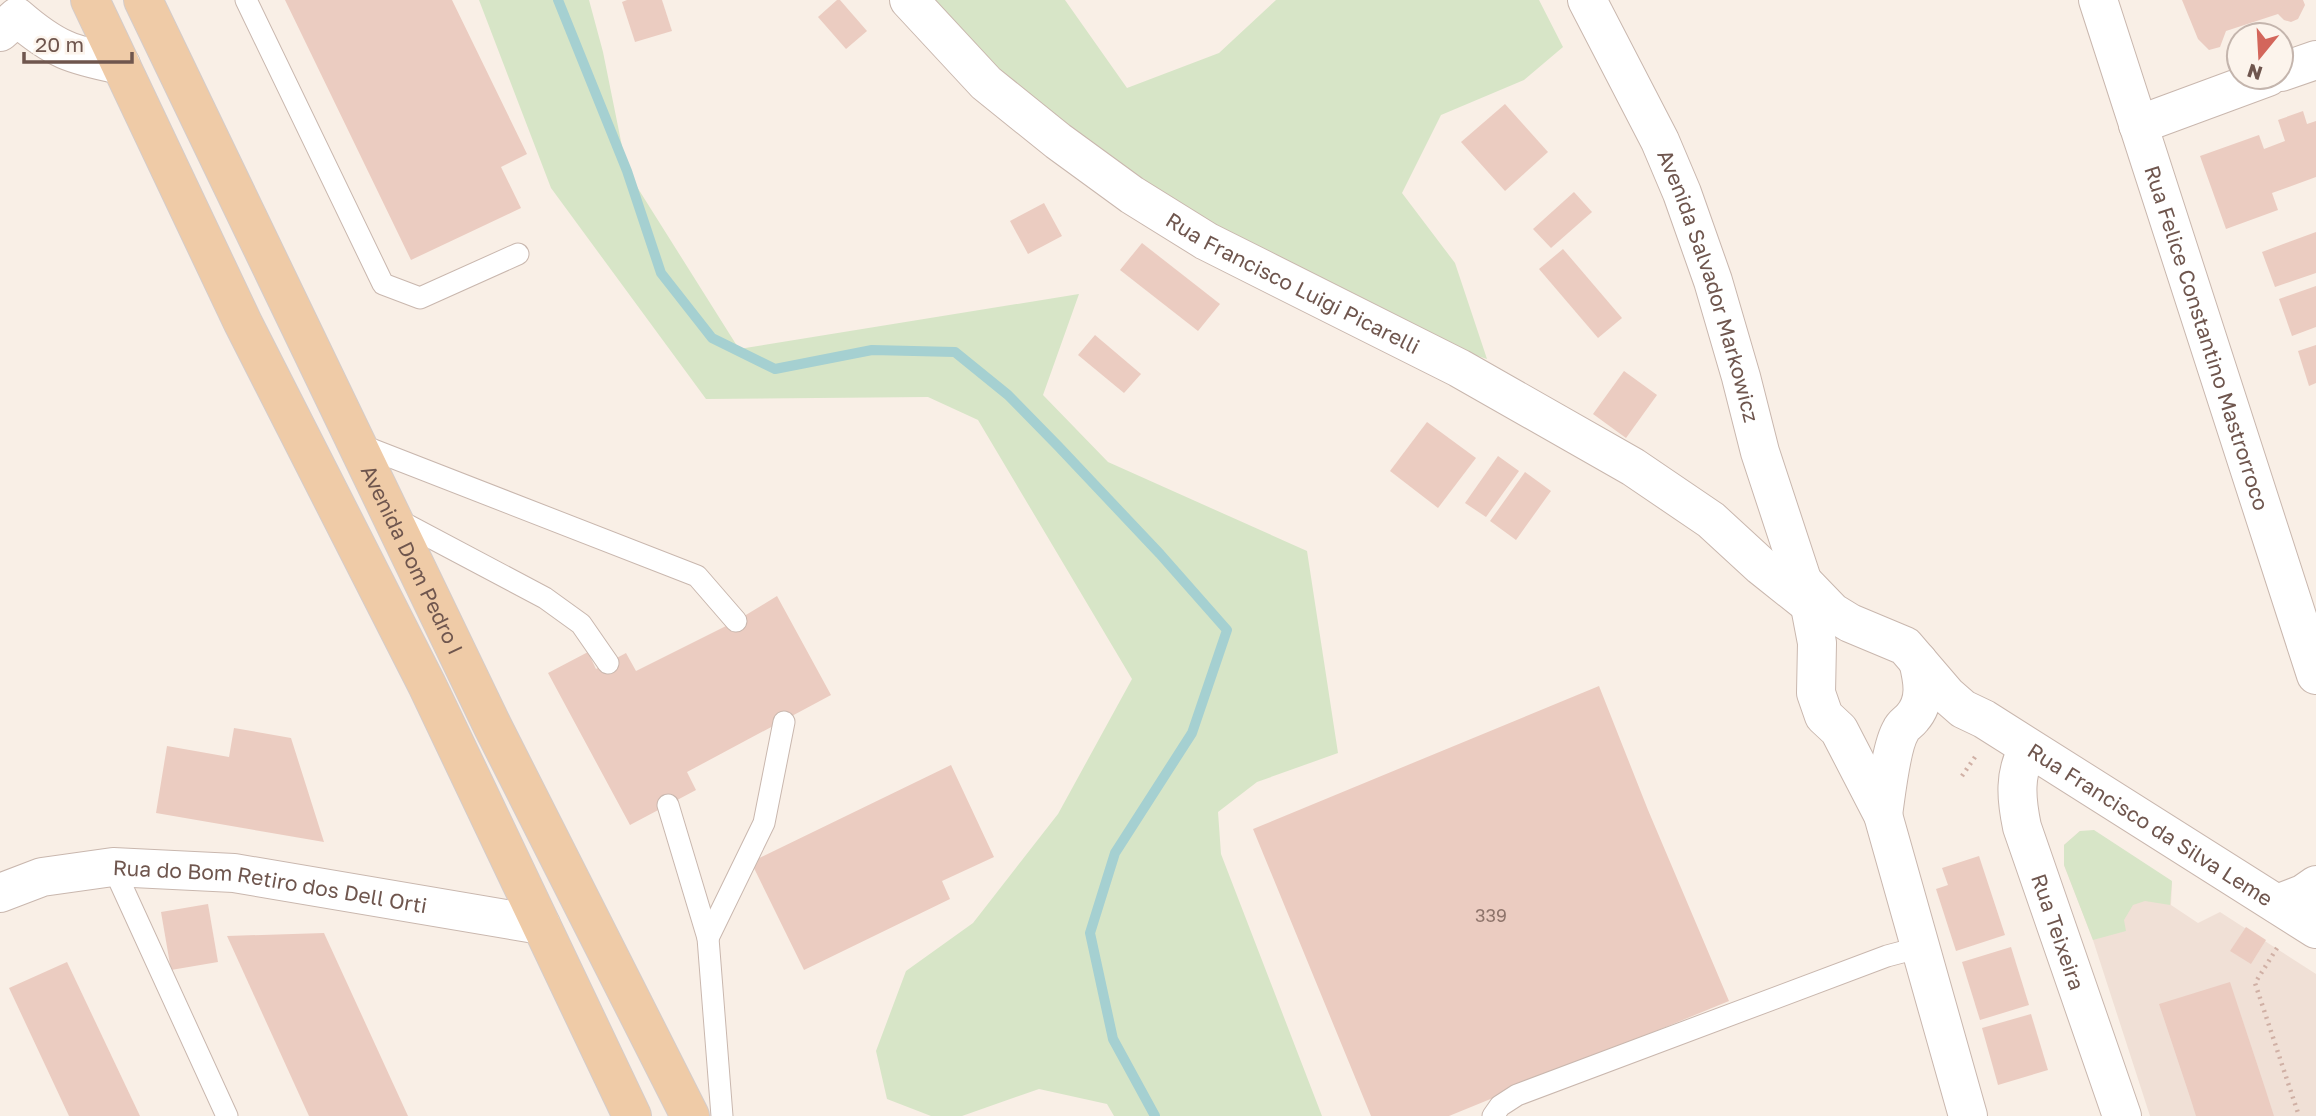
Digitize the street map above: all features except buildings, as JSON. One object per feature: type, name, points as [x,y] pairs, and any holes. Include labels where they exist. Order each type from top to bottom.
[{"type":"main road","name":"Avenida Dom Pedro I","points":[[90,0],[243,323],[427,685],[632,1116]]},
{"type":"main road","name":"Avenida Dom Pedro I","points":[[143,0],[493,727],[690,1116]]},
{"type":"street","name":"Rua Francisco Luigi Picarelli","points":[[909,0],[986,83],[1058,141],[1132,195],[1206,241],[1459,368],[1633,467],[1711,520],[1761,566],[1867,632]]},
{"type":"street","name":"Avenida Salvador Markowicz","points":[[1587,0],[1660,141],[1682,193],[1713,281],[1768,478],[1807,594],[1817,643],[1818,666]]},
{"type":"street","name":"Rua Felice Constantino Mastrorroco","points":[[2098,0],[2316,675]]},
{"type":"street","points":[[10,16],[44,40],[78,57],[121,65]]},
{"type":"street","points":[[2295,67],[2316,60]]},
{"type":"street","points":[[2138,125],[2230,91]]},
{"type":"street","points":[[1711,520],[1721,525],[1730,525],[1749,518],[1761,500],[1768,478]]},
{"type":"street","points":[[1883,815],[1900,730],[1914,715],[1922,699],[1923,681],[1918,661],[1905,646],[1880,634],[1867,632],[1853,635],[1831,646],[1818,666],[1816,693],[1824,716],[1839,730],[1883,815],[1968,1116]]},
{"type":"street","name":"Rua Francisco da Silva Leme","points":[[1918,661],[1963,709],[1984,719],[2316,929]]},
{"type":"street","points":[[1839,730],[1861,738],[1883,737],[1900,730],[1942,722],[1984,719]]},
{"type":"street","name":"Rua Teixeira","points":[[2028,748],[2018,775],[2018,803],[2022,827],[2122,1116]]},
{"type":"street","name":"Rua do Bom Retiro dos Dell Orti","points":[[0,893],[42,877],[113,867],[234,873],[541,925]]},
{"type":"street","points":[[2277,904],[2303,894],[2316,885]]},
{"type":"lane","points":[[246,0],[383,284],[420,298],[519,254]]},
{"type":"lane","points":[[358,444],[697,576],[736,621]]},
{"type":"lane","points":[[393,517],[545,598],[581,624],[608,663]]},
{"type":"lane","points":[[708,938],[764,823],[784,722]]},
{"type":"lane","points":[[668,805],[708,938],[722,1116]]},
{"type":"lane","points":[[113,867],[227,1116]]},
{"type":"lane","points":[[1493,1116],[1500,1107],[1517,1095],[1887,956],[1921,947]]},
{"type":"path","points":[[2280,945],[2255,983],[2299,1116]]},
{"type":"shaded area","points":[[2080,831],[2172,882],[2171,905],[2198,923],[2220,912],[2316,974],[2316,1116],[2150,1116],[2093,940],[2064,865],[2064,845]]},
{"type":"green space","points":[[479,0],[589,0],[603,52],[627,171],[739,349],[1079,294],[1043,395],[1108,462],[1307,551],[1338,753],[1257,782],[1218,812],[1221,854],[1322,1116],[1114,1116],[1107,1104],[1039,1089],[962,1116],[931,1116],[887,1099],[876,1051],[906,971],[973,923],[1058,814],[1132,679],[978,420],[928,397],[706,399],[551,188]]},
{"type":"green space","points":[[932,0],[1065,0],[1127,88],[1219,53],[1276,0],[1539,0],[1563,47],[1524,80],[1441,115],[1402,193],[1455,263],[1487,359],[1388,328],[1091,155],[958,30]]},
{"type":"green space","points":[[2094,830],[2172,881],[2170,905],[2145,901],[2133,905],[2124,920],[2126,931],[2093,940],[2064,865],[2064,845],[2080,831]]},
{"type":"waterway","points":[[558,0],[627,171],[661,273],[712,338],[775,369],[872,350],[955,352],[1008,395],[1058,446],[1227,630],[1192,733],[1115,853],[1090,933],[1113,1039],[1155,1116]]}]
